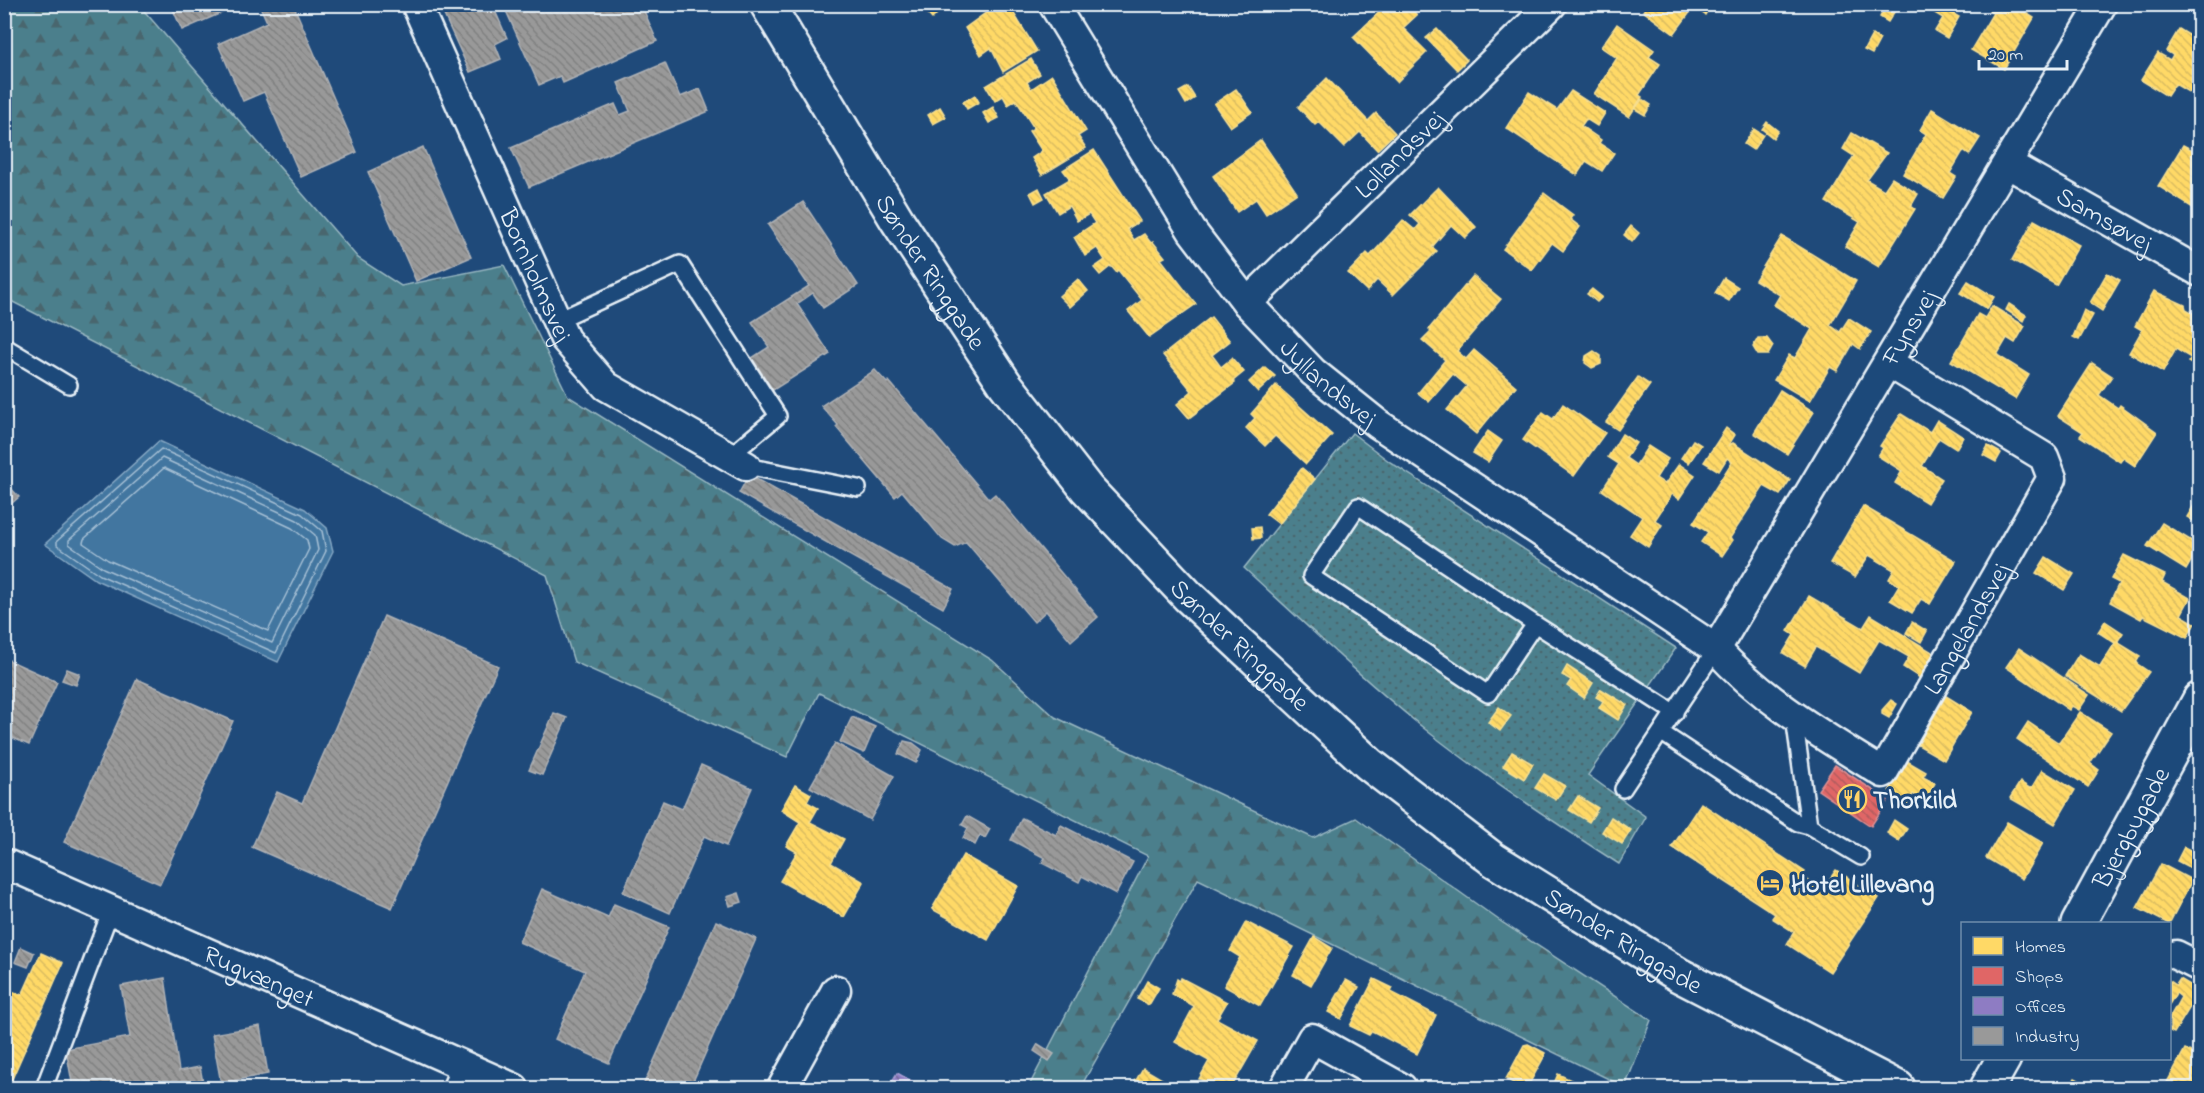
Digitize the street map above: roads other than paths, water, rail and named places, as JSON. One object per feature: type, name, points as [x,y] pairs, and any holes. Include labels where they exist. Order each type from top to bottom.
[{"type":"street","name":"Bornholmsvej","points":[[416,4],[565,339],[606,386],[738,461]]},
{"type":"street","name":"Sønder Ringgade","points":[[767,4],[897,220],[1005,384],[1087,489],[1188,596],[1369,764],[1494,860],[1680,975],[1892,1085]]},
{"type":"street","name":"Jyllandsvej","points":[[1053,4],[1191,231],[1247,303],[1313,372],[1378,424],[1716,650]]},
{"type":"street","name":"Lollandsvej","points":[[1247,303],[1552,4]]},
{"type":"street","name":"Fynsvej","points":[[1716,650],[2102,4]]},
{"type":"street","name":"Samsøvej","points":[[2008,164],[2199,272]]},
{"type":"street","name":"Langelandsvej","points":[[1716,650],[1741,677],[1794,717],[1883,773],[2052,478],[2044,457],[1889,363]]},
{"type":"street","name":"Bjergbygade","points":[[2079,922],[2199,699]]},
{"type":"street","name":"Rugvænget","points":[[4,862],[111,910],[455,1077],[514,1089]]},
{"type":"street","points":[[782,1089],[836,990]]},
{"type":"street","points":[[1284,1089],[1312,1038],[1402,1089]]},
{"type":"street","points":[[1987,1089],[2003,1060]]},
{"type":"lane","points":[[556,321],[680,264],[778,416],[738,461],[858,488]]},
{"type":"lane","points":[[4,346],[69,385]]},
{"type":"lane","points":[[1535,624],[1488,694],[1311,576],[1358,506],[1535,624],[1675,713]]},
{"type":"lane","points":[[1623,789],[1716,650]]},
{"type":"lane","points":[[1794,717],[1809,826]]},
{"type":"lane","points":[[1662,733],[1798,823],[1809,826],[1861,857]]},
{"type":"lane","points":[[44,1089],[111,910]]},
{"type":"water","points":[[159,441],[305,509],[327,528],[333,551],[278,662],[96,580],[45,544]]},
{"type":"place","name":"Thorkild","points":[[1852,799]]},
{"type":"place","name":"Hotel Lillevang","points":[[1770,883]]}]
